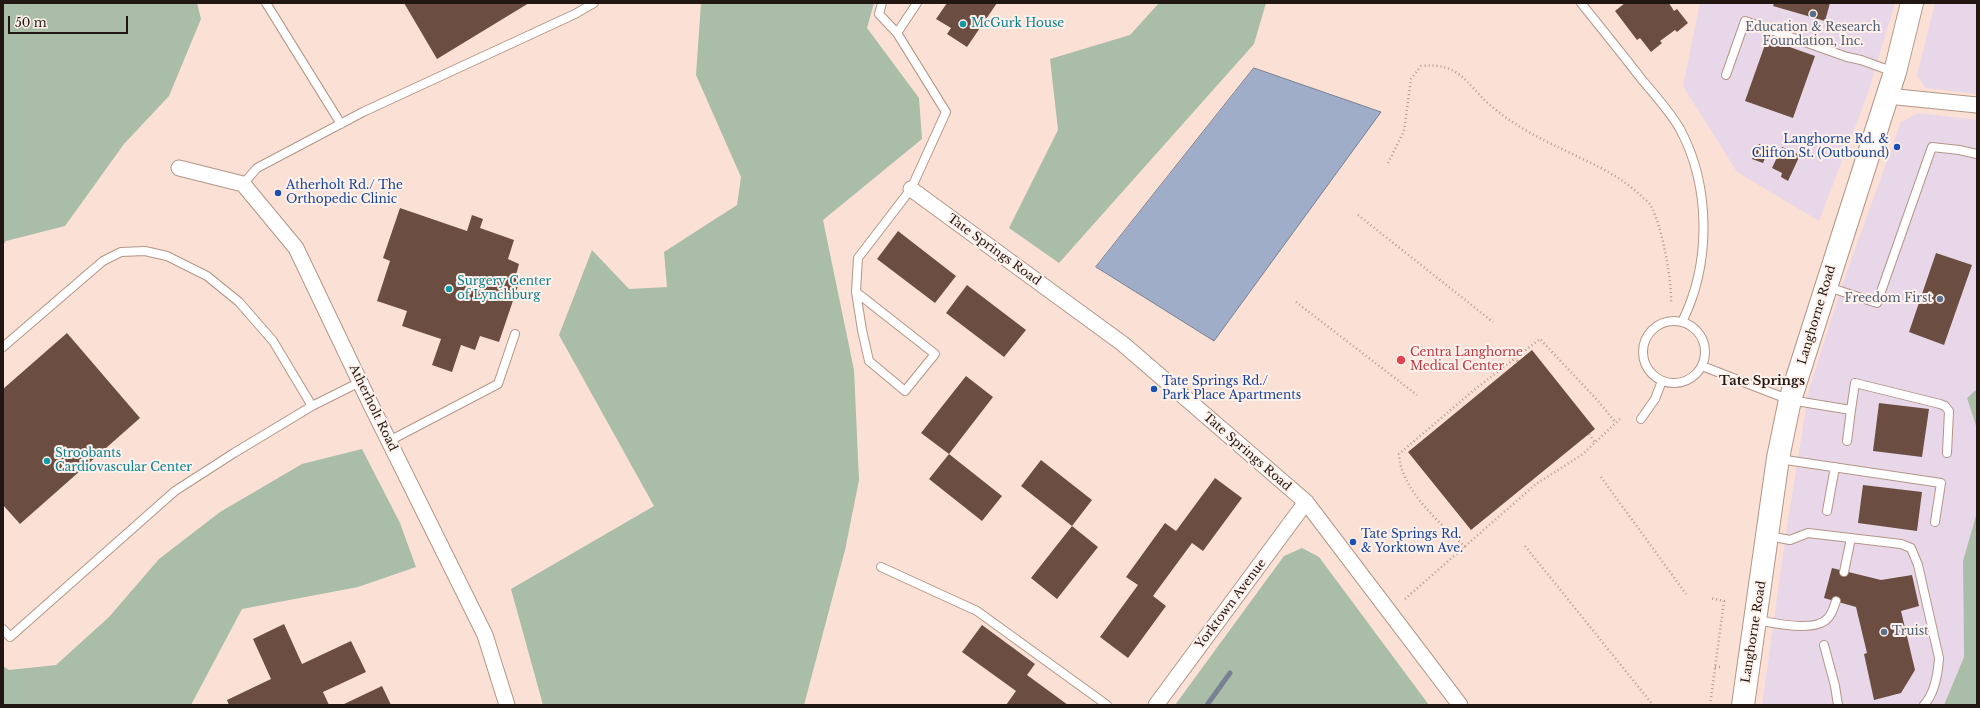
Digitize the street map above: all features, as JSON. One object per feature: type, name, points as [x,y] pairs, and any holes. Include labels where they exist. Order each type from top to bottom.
[{"type":"main road","name":"Langhorne Road","points":[[1743,705],[1778,458],[1790,400],[1895,72],[1912,3]]},
{"type":"street","points":[[1887,96],[1977,106]]},
{"type":"street","points":[[179,168],[243,184]]},
{"type":"street","name":"Atherholt Road","points":[[243,184],[296,248],[360,382],[486,635],[507,705]]},
{"type":"street","name":"Tate Springs Road","points":[[911,189],[1123,344],[1306,502],[1460,705]]},
{"type":"street","name":"Yorktown Avenue","points":[[1156,705],[1306,502]]},
{"type":"lane","points":[[266,3],[341,124]]},
{"type":"lane","points":[[243,184],[257,168],[341,124],[575,14],[594,3]]},
{"type":"lane","points":[[856,292],[935,354],[905,391],[869,361],[856,292],[858,258],[911,189],[946,112],[897,33],[879,14],[882,3]]},
{"type":"lane","points":[[897,33],[917,3]]},
{"type":"lane","points":[[1581,3],[1658,99],[1680,130],[1696,172],[1703,206],[1702,258],[1689,308],[1682,322]]},
{"type":"lane","points":[[1726,75],[1745,21],[1847,58],[1861,60],[1895,72]]},
{"type":"lane","points":[[1826,286],[1877,303],[1932,147],[1977,154]]},
{"type":"lane","points":[[3,347],[103,260],[120,252],[145,251],[167,256],[207,276],[239,302],[273,342],[312,406]]},
{"type":"lane","points":[[1669,321],[1682,322],[1697,331],[1703,340],[1705,350],[1702,366],[1692,378],[1672,384],[1653,376],[1643,359],[1643,349],[1645,339],[1651,330],[1659,324],[1669,321]]},
{"type":"lane","points":[[389,441],[498,384],[515,334]]},
{"type":"lane","points":[[1702,366],[1790,400],[1851,410]]},
{"type":"lane","points":[[1641,419],[1655,399],[1662,381]]},
{"type":"lane","points":[[3,629],[10,637],[175,492],[234,453],[312,406],[360,382]]},
{"type":"lane","points":[[1847,441],[1855,383],[1945,406],[1949,411],[1947,453]]},
{"type":"lane","points":[[1778,458],[1941,483],[1935,522]]},
{"type":"lane","points":[[1827,511],[1835,467]]},
{"type":"lane","points":[[1768,536],[1790,540],[1808,533],[1901,544],[1911,548],[1918,565],[1939,658],[1936,677],[1927,702],[1924,705]]},
{"type":"lane","points":[[1844,572],[1851,538]]},
{"type":"lane","points":[[881,567],[977,611],[1107,705]]},
{"type":"lane","points":[[1756,620],[1779,624],[1813,626],[1823,623],[1830,617],[1836,601]]},
{"type":"lane","points":[[1824,645],[1836,686],[1838,705]]},
{"type":"path","points":[[1388,163],[1404,132],[1411,79],[1421,66],[1437,65],[1458,73],[1491,106],[1559,148],[1611,173],[1629,185],[1650,205],[1661,230],[1672,287],[1672,303]]},
{"type":"path","points":[[1358,215],[1493,322]]},
{"type":"path","points":[[1296,302],[1417,395]]},
{"type":"path","points":[[1465,547],[1440,523],[1411,489],[1399,461],[1398,454],[1515,357],[1540,339],[1599,402],[1616,423]]},
{"type":"path","points":[[1515,357],[1518,362]]},
{"type":"path","points":[[1442,418],[1444,422]]},
{"type":"path","points":[[1405,599],[1536,484],[1582,454],[1621,418]]},
{"type":"path","points":[[1589,434],[1595,442]]},
{"type":"path","points":[[1601,478],[1686,594]]},
{"type":"path","points":[[1526,546],[1653,705]]},
{"type":"path","points":[[1710,598],[1724,601],[1710,705]]},
{"type":"path","points":[[1715,667],[1721,667]]},
{"type":"shaded area","points":[[1700,3],[1895,3],[1867,96],[1819,221],[1737,172],[1683,86]]},
{"type":"shaded area","points":[[1935,3],[1977,3],[1977,94],[1925,88],[1917,75]]},
{"type":"shaded area","points":[[1918,113],[1977,120],[1977,389],[1967,398],[1977,429],[1977,512],[1963,561],[1964,657],[1944,705],[1762,705],[1787,526],[1809,389],[1845,277],[1901,122]]},
{"type":"green space","points":[[3,3],[197,3],[201,19],[169,96],[124,144],[65,226],[6,241],[3,245]]},
{"type":"green space","points":[[701,3],[874,3],[867,28],[919,98],[922,139],[823,220],[854,370],[859,480],[845,550],[804,705],[543,705],[511,589],[654,506],[559,335],[592,250],[629,289],[667,287],[664,252],[737,205],[741,177],[696,75]]},
{"type":"green space","points":[[1159,3],[1266,3],[1254,44],[1059,263],[1009,228],[1058,130],[1050,59],[1130,35]]},
{"type":"green space","points":[[1977,389],[1977,429],[1967,398]]},
{"type":"green space","points":[[362,449],[400,523],[416,567],[358,587],[242,609],[191,705],[3,705],[3,666],[9,670],[56,665],[109,617],[159,559],[220,512],[302,464]]},
{"type":"green space","points":[[1977,512],[1977,705],[1944,705],[1964,657],[1963,561]]},
{"type":"green space","points":[[1302,548],[1319,557],[1429,705],[1175,705],[1284,556]]},
{"type":"water","points":[[1254,68],[1381,112],[1214,341],[1096,267]]},
{"type":"building","points":[[404,3],[529,3],[437,59]]},
{"type":"building","name":"McGurk House","points":[[947,3],[997,3],[967,47],[947,34],[951,28],[936,19]]},
{"type":"building","points":[[1625,3],[1669,3],[1674,11],[1677,9],[1688,23],[1677,32],[1675,30],[1660,41],[1662,43],[1651,52],[1640,38],[1637,40],[1615,11]]},
{"type":"building","name":"Education & Research Foundation, Inc.","points":[[1774,3],[1830,3],[1825,21],[1773,6]]},
{"type":"building","points":[[1767,39],[1815,56],[1793,118],[1745,101]]},
{"type":"building","points":[[1759,144],[1769,149],[1763,163],[1752,159]]},
{"type":"building","points":[[1782,147],[1800,155],[1788,181],[1781,177],[1782,173],[1772,168]]},
{"type":"building","name":"Surgery Center of Lynchburg","points":[[400,208],[467,231],[472,215],[483,219],[480,228],[514,240],[508,259],[519,264],[516,275],[521,277],[499,342],[480,336],[475,350],[461,345],[452,372],[432,365],[441,339],[402,326],[407,311],[377,301],[390,261],[383,258]]},
{"type":"building","points":[[898,231],[956,276],[935,303],[877,259]]},
{"type":"building","name":"Freedom First","points":[[1936,253],[1972,265],[1944,345],[1909,332]]},
{"type":"building","points":[[967,285],[1026,330],[1004,357],[946,313]]},
{"type":"building","name":"Stroobants Cardiovascular Center","points":[[67,333],[140,418],[20,524],[3,505],[3,389]]},
{"type":"building","points":[[1532,350],[1595,429],[1471,530],[1408,452]]},
{"type":"building","points":[[966,376],[993,397],[949,454],[921,433]]},
{"type":"building","points":[[1879,403],[1929,409],[1922,457],[1873,451]]},
{"type":"building","points":[[949,454],[1002,496],[982,521],[929,479]]},
{"type":"building","points":[[1041,460],[1092,500],[1072,526],[1021,486]]},
{"type":"building","points":[[1215,478],[1242,498],[1203,551],[1192,543],[1153,596],[1166,606],[1128,658],[1100,637],[1138,585],[1126,577],[1165,523],[1176,531]]},
{"type":"building","points":[[1863,485],[1922,492],[1917,531],[1858,523]]},
{"type":"building","points":[[1072,526],[1098,547],[1057,599],[1031,578]]},
{"type":"building","name":"Truist","points":[[1832,568],[1881,580],[1912,575],[1919,606],[1901,611],[1915,670],[1901,693],[1874,700],[1864,654],[1867,653],[1856,607],[1824,598]]},
{"type":"building","points":[[284,624],[302,664],[351,641],[366,672],[323,692],[329,705],[229,705],[227,700],[271,679],[253,639]]},
{"type":"building","points":[[982,625],[1035,664],[1027,675],[1068,705],[1006,705],[1016,691],[962,652]]},
{"type":"building","points":[[382,686],[391,705],[342,705]]},
{"type":"waterway","points":[[1207,705],[1230,673]]},
{"type":"place","name":"Education & Research Foundation, Inc.","points":[[1813,14]]},
{"type":"place","name":"McGurk House","points":[[963,24]]},
{"type":"place","name":"Langhorne Rd. & Clifton St. (Outbound)","points":[[1897,147]]},
{"type":"place","name":"Atherholt Rd./ The Orthopedic Clinic","points":[[278,193]]},
{"type":"place","name":"Surgery Center of Lynchburg","points":[[449,289]]},
{"type":"place","name":"Freedom First","points":[[1940,299]]},
{"type":"place","name":"Centra Langhorne Medical Center","points":[[1401,360]]},
{"type":"place","name":"Tate Springs Rd./ Park Place Apartments","points":[[1154,389]]},
{"type":"place","name":"Stroobants Cardiovascular Center","points":[[47,461]]},
{"type":"place","name":"Tate Springs Rd. & Yorktown Ave.","points":[[1353,542]]},
{"type":"place","name":"Truist","points":[[1884,632]]},
{"type":"district","name":"Tate Springs","points":[[1762,381]]}]
